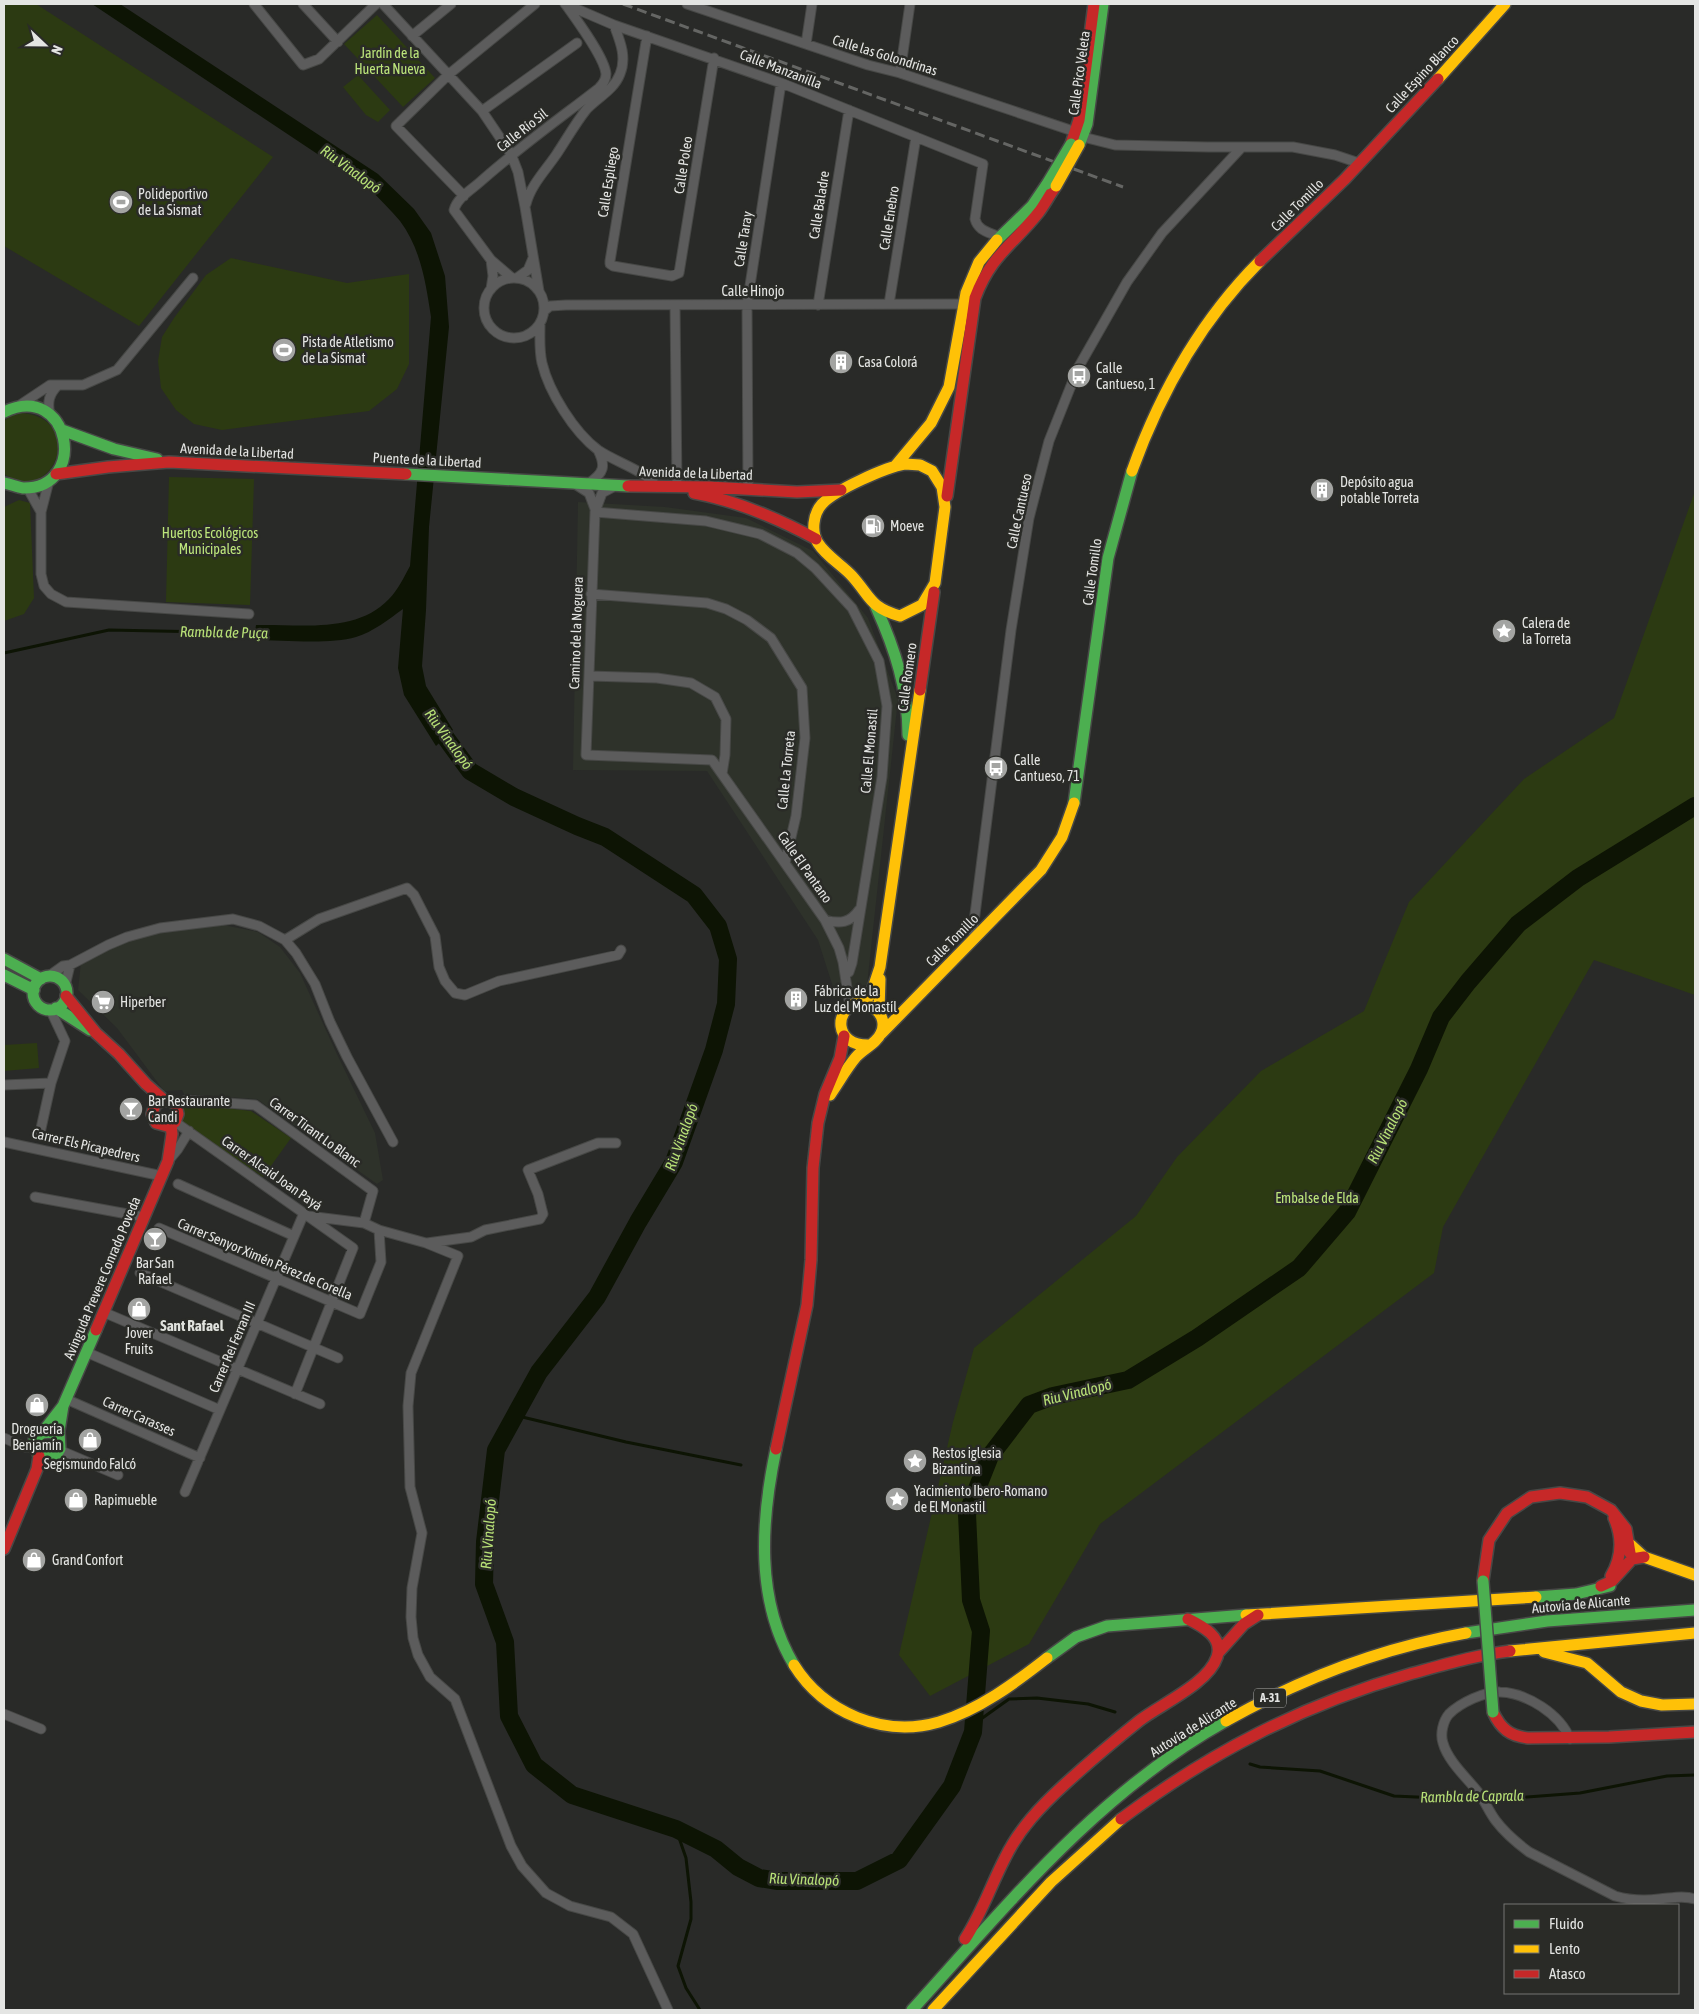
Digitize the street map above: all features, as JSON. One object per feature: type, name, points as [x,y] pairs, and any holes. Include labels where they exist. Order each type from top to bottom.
[{"type":"main road","name":"Calle Pico Veleta","points":[[1077,140],[1094,4]]},
{"type":"main road","name":"Calle Pico Veleta","points":[[1077,140],[1087,124],[1103,4]]},
{"type":"main road","name":"Calle Espino Blanco","points":[[1359,163],[1505,4]]},
{"type":"main road","points":[[896,465],[922,436],[937,412],[949,387],[961,359],[980,280],[987,267],[1040,210],[1051,185],[1077,140]]},
{"type":"main road","name":"Calle Tomillo","points":[[881,1034],[1042,870],[1063,839],[1070,823],[1078,786],[1108,558],[1134,464],[1161,399],[1191,348],[1231,293],[1359,163]]},
{"type":"main road","points":[[661,487],[702,494],[744,505],[774,517],[816,539],[852,576],[876,607],[894,615],[907,614],[922,605],[935,582],[961,359],[964,304],[971,278],[979,262],[999,237],[1051,185]]},
{"type":"main road","points":[[4,412],[17,407],[34,408],[50,415],[62,430],[65,441],[65,453],[62,464],[53,477]]},
{"type":"main road","name":"Avenida de la Libertad","points":[[62,430],[114,449],[169,462]]},
{"type":"main road","name":"Avenida de la Libertad","points":[[28,489],[39,486],[53,477],[108,467],[169,462],[304,469]]},
{"type":"main road","points":[[816,539],[814,525],[818,511],[827,499],[841,490],[896,465],[914,464],[932,471],[942,487],[945,507]]},
{"type":"main road","name":"Puente de la Libertad","points":[[304,469],[549,481]]},
{"type":"main road","name":"Avenida de la Libertad","points":[[549,481],[748,489],[798,493],[841,490]]},
{"type":"main road","points":[[4,483],[14,488],[28,489]]},
{"type":"main road","name":"Calle Romero","points":[[906,776],[911,760],[935,582]]},
{"type":"main road","name":"Calle Romero","points":[[876,607],[891,640],[899,664],[905,691],[908,719],[906,776],[880,967],[879,1012]]},
{"type":"main road","points":[[4,959],[45,977],[60,979],[66,991],[96,1033],[119,1054],[160,1102]]},
{"type":"main road","name":"Calle Romero","points":[[863,1003],[871,994],[880,967]]},
{"type":"main road","points":[[4,975],[34,990],[38,1004],[43,1008],[53,1009],[96,1033]]},
{"type":"main road","points":[[34,990],[45,977]]},
{"type":"main road","points":[[53,1009],[64,1002],[66,991]]},
{"type":"main road","points":[[820,1114],[839,1082],[861,1052],[874,1043],[881,1034],[883,1021],[879,1012],[872,1006],[863,1003],[850,1007],[845,1012],[840,1024],[844,1036],[857,1046],[869,1045]]},
{"type":"main road","name":"Calle Tomillo","points":[[879,1012],[898,1010],[910,1004]]},
{"type":"main road","points":[[844,1036],[839,1059],[826,1092],[820,1114],[814,1152],[812,1262],[808,1304],[771,1472],[766,1506],[765,1561],[770,1603],[785,1649],[795,1668],[818,1696],[832,1706],[860,1718],[903,1726],[924,1725],[957,1716],[1018,1679],[1066,1643],[1090,1631],[1111,1625],[1576,1594],[1596,1588],[1616,1578],[1629,1562],[1636,1557],[1644,1557],[1693,1572]]},
{"type":"main road","points":[[168,1156],[169,1124],[178,1114],[176,1105],[171,1101],[160,1102],[152,1111],[153,1118],[169,1124]]},
{"type":"main road","name":"Avinguda Prevere Conrado Poveda","points":[[42,1433],[64,1403],[162,1176],[168,1156]]},
{"type":"main road","name":"Avinguda Prevere Conrado Poveda","points":[[59,1445],[64,1403]]},
{"type":"main road","points":[[4,1549],[37,1469],[40,1454],[36,1437],[42,1433],[52,1432],[59,1445],[55,1456],[40,1454]]},
{"type":"main road","points":[[1629,1562],[1631,1545],[1626,1528],[1620,1519],[1609,1510],[1586,1497],[1565,1492],[1545,1493],[1523,1501],[1503,1516],[1491,1534],[1484,1558],[1483,1581],[1492,1712],[1497,1723],[1510,1734],[1532,1738],[1570,1739],[1695,1732]]},
{"type":"main road","points":[[1596,1588],[1615,1570],[1621,1545],[1618,1527],[1609,1510]]},
{"type":"main road","points":[[1631,1545],[1644,1557]]},
{"type":"main road","name":"Autovía de Alicante","points":[[912,2010],[1011,1899],[1091,1820],[1174,1754],[1210,1730],[1265,1700],[1330,1672],[1426,1641],[1499,1627],[1695,1610]]},
{"type":"main road","points":[[939,1980],[950,1957],[982,1912],[1012,1845],[1034,1816],[1060,1788],[1128,1730],[1199,1679],[1213,1664],[1218,1653],[1244,1624],[1258,1614]]},
{"type":"main road","points":[[1188,1619],[1211,1632],[1215,1638],[1218,1653]]},
{"type":"main road","name":"A-31","points":[[933,2010],[1070,1863],[1124,1816],[1194,1767],[1279,1721],[1341,1695],[1418,1670],[1498,1653],[1695,1633]]},
{"type":"main road","points":[[1531,1649],[1575,1659],[1592,1666],[1611,1685],[1627,1697],[1646,1704],[1695,1704]]},
{"type":"street","points":[[254,4],[303,65],[319,59],[376,4]]},
{"type":"street","points":[[305,4],[338,42]]},
{"type":"street","points":[[383,4],[482,111],[511,154],[518,172],[539,291],[544,304],[540,324],[540,352]]},
{"type":"street","points":[[412,36],[451,4]]},
{"type":"street","points":[[534,4],[448,75],[396,126],[464,196],[456,204],[454,210],[491,260],[514,278],[526,280],[539,291]]},
{"type":"street","name":"Calle Manzanilla","points":[[566,4],[614,25],[714,58],[781,83],[983,164],[975,219],[980,229],[999,237]]},
{"type":"street","name":"Calle Manzanilla","points":[[566,4],[588,35],[605,69],[605,81],[599,88]]},
{"type":"street","name":"Calle las Golondrinas","points":[[687,4],[712,8],[806,44],[868,65],[900,73],[1077,140],[1115,145],[1303,148],[1348,158],[1359,163]]},
{"type":"street","points":[[806,44],[812,4]]},
{"type":"street","points":[[900,73],[910,4]]},
{"type":"street","points":[[525,207],[531,189],[586,111],[610,89],[620,74],[623,64],[623,53],[614,25]]},
{"type":"street","name":"Calle Espliego","points":[[647,36],[610,264],[672,276],[677,275]]},
{"type":"street","points":[[482,111],[577,43]]},
{"type":"street","name":"Calle Poleo","points":[[677,275],[679,273],[714,58]]},
{"type":"street","name":"Calle Taray","points":[[748,489],[747,305],[781,83]]},
{"type":"street","name":"Calle Río Sil","points":[[464,196],[511,154],[599,88]]},
{"type":"street","name":"Calle Baladre","points":[[818,304],[849,110]]},
{"type":"street","name":"Calle Enebro","points":[[889,304],[916,137]]},
{"type":"street","name":"Calle Cantueso","points":[[975,939],[972,930],[1011,630],[1029,518],[1050,441],[1078,368],[1128,282],[1162,233],[1242,147]]},
{"type":"street","points":[[518,172],[525,178],[537,180]]},
{"type":"street","points":[[491,289],[504,280],[514,278],[528,270],[533,257]]},
{"type":"street","points":[[491,260],[493,276],[491,289],[484,307],[490,325],[496,332],[509,338],[525,336],[540,324]]},
{"type":"street","points":[[17,407],[50,385],[83,385],[118,370],[193,278]]},
{"type":"street","points":[[676,304],[677,487]]},
{"type":"street","name":"Calle Hinojo","points":[[544,311],[550,306],[566,305],[964,304]]},
{"type":"street","points":[[525,336],[536,344],[547,379],[570,420],[598,450],[661,487]]},
{"type":"street","points":[[50,415],[48,406],[50,393],[58,385]]},
{"type":"street","points":[[589,483],[602,470],[604,463],[598,450]]},
{"type":"street","points":[[53,477],[42,512],[41,574],[44,586],[51,594],[66,602],[249,614]]},
{"type":"street","points":[[573,483],[589,493],[595,512]]},
{"type":"street","points":[[595,512],[602,493],[620,484]]},
{"type":"street","points":[[28,489],[42,512]]},
{"type":"street","name":"Camino de la Noguera","points":[[586,755],[595,512]]},
{"type":"street","name":"Calle El Monastil","points":[[595,512],[706,521],[760,534],[797,553],[815,568],[852,608],[879,661],[887,706],[882,777],[852,963],[849,972],[845,975]]},
{"type":"street","name":"Calle La Torreta","points":[[591,594],[707,603],[726,609],[747,620],[771,638],[802,688],[805,738],[796,816],[785,863]]},
{"type":"street","points":[[589,676],[657,678],[692,683],[715,697],[726,719],[725,755],[722,774]]},
{"type":"street","name":"Calle El Pantano","points":[[586,755],[712,760],[825,920],[839,948],[850,1007]]},
{"type":"street","points":[[285,940],[319,919],[407,888],[414,894],[434,936],[438,967],[444,981],[455,993],[465,995],[498,981],[618,955],[621,950]]},
{"type":"street","points":[[825,920],[839,924],[853,918],[860,908]]},
{"type":"street","points":[[45,977],[63,966],[70,965],[127,937],[160,928],[233,919],[259,926],[285,940],[296,953],[315,984],[346,1057],[393,1142]]},
{"type":"street","points":[[66,991],[70,965]]},
{"type":"street","points":[[40,1133],[51,1083],[65,1041],[53,1009]]},
{"type":"street","points":[[4,1085],[51,1083]]},
{"type":"street","name":"Carrer Tirant Lo Blanc","points":[[176,1105],[186,1100],[255,1105],[374,1191],[364,1223]]},
{"type":"street","name":"Carrer Alcaid Joan Payá","points":[[169,1124],[188,1131],[353,1248],[332,1302]]},
{"type":"street","name":"Avinguda Prevere Conrado Poveda","points":[[168,1156],[178,1149],[188,1131]]},
{"type":"street","name":"Carrer Els Picapedrers","points":[[4,1142],[162,1176]]},
{"type":"street","points":[[426,1243],[471,1236],[485,1230],[540,1219],[543,1214],[538,1194],[528,1170],[598,1143],[616,1143]]},
{"type":"street","points":[[178,1184],[294,1236]]},
{"type":"street","points":[[35,1197],[144,1217]]},
{"type":"street","points":[[306,1214],[364,1223],[380,1230],[426,1243],[458,1256],[411,1373],[408,1406],[410,1487],[422,1533],[412,1588],[411,1617],[413,1638],[418,1656],[430,1677],[455,1699],[511,1846],[522,1866],[546,1893],[570,1906],[612,1917],[633,1934],[668,2010]]},
{"type":"street","name":"Carrer Rei Ferran III","points":[[185,1492],[294,1236],[306,1214]]},
{"type":"street","name":"Carrer Senyor Ximén Pérez de Corella","points":[[159,1228],[360,1314],[382,1262],[380,1230]]},
{"type":"street","points":[[140,1274],[338,1358]]},
{"type":"street","points":[[295,1394],[332,1302]]},
{"type":"street","points":[[104,1312],[320,1404]]},
{"type":"street","points":[[86,1352],[220,1410]]},
{"type":"street","name":"Carrer Carasses","points":[[64,1403],[200,1458]]},
{"type":"street","points":[[4,1438],[40,1454]]},
{"type":"street","points":[[59,1445],[118,1475]]},
{"type":"street","points":[[1570,1739],[1560,1723],[1539,1705],[1514,1694],[1499,1691],[1485,1693],[1449,1714],[1444,1723],[1442,1734],[1448,1754],[1484,1800],[1497,1822],[1517,1843],[1529,1852],[1615,1896],[1625,1899],[1689,1897],[1695,1899]]},
{"type":"street","points":[[4,1714],[41,1729]]},
{"type":"shaded area","points":[[578,502],[665,507],[746,518],[813,551],[868,618],[898,699],[867,985],[834,990],[818,940],[707,771],[573,770]]},
{"type":"shaded area","points":[[223,925],[258,932],[280,947],[300,973],[375,1133],[383,1180],[377,1184],[257,1099],[184,1094],[182,1090],[164,1091],[117,1028],[78,990],[81,962],[128,940],[167,931]]},
{"type":"green space","name":"Polideportivo de La Sismat","points":[[4,4],[36,4],[273,157],[139,326],[4,246]]},
{"type":"green space","name":"Jardín de la Huerta Nueva","points":[[377,15],[435,78],[403,107],[344,44]]},
{"type":"green space","points":[[358,75],[390,110],[378,122],[366,115],[343,87]]},
{"type":"green space","name":"Pista de Atletismo de La Sismat","points":[[231,258],[347,283],[409,274],[409,364],[397,389],[369,411],[222,430],[194,424],[176,410],[161,388],[158,361],[162,337],[206,275]]},
{"type":"green space","points":[[21,413],[41,418],[53,429],[58,443],[56,457],[49,470],[38,479],[22,481],[4,474],[4,421],[10,416]]},
{"type":"green space","name":"Huertos Ecológicos Municipales","points":[[169,477],[254,479],[250,605],[166,602]]},
{"type":"green space","name":"Embalse de Elda","points":[[1695,491],[1695,995],[1594,960],[1443,1227],[1434,1273],[1100,1524],[1029,1644],[930,1696],[899,1655],[953,1422],[974,1348],[1136,1216],[1177,1157],[1261,1071],[1364,1011],[1409,902],[1524,779],[1614,718]]},
{"type":"green space","points":[[19,500],[30,503],[34,598],[24,614],[4,621],[4,507]]},
{"type":"green space","points":[[37,1043],[39,1068],[4,1071],[4,1045]]},
{"type":"green space","points":[[189,1104],[251,1111],[291,1138],[263,1177],[181,1121],[184,1112],[182,1107]]},
{"type":"water","points":[[92,4],[120,4],[378,174],[414,209],[431,233],[445,276],[449,327],[429,527],[422,666],[426,686],[453,730],[436,746],[404,695],[398,668],[403,609],[381,625],[356,637],[333,641],[254,640],[256,625],[326,625],[360,618],[376,610],[389,599],[398,588],[410,566],[431,317],[422,267],[413,243],[400,221],[370,189]]},
{"type":"waterway","name":"Rambla de Puça","points":[[4,653],[109,630],[258,633]]},
{"type":"waterway","name":"Riu Vinalopó","points":[[432,719],[470,771],[514,797],[605,837],[694,895],[718,926],[728,959],[726,1004],[714,1050],[674,1162],[638,1222],[597,1297],[539,1372],[496,1450],[485,1542],[484,1584],[505,1642],[509,1716],[534,1765],[572,1795],[676,1829],[716,1849],[738,1867],[759,1878],[778,1881],[857,1881],[899,1860],[952,1786],[973,1732],[981,1631],[971,1600],[967,1514],[990,1456],[1029,1405],[1053,1396],[1128,1380],[1197,1338],[1299,1268],[1347,1212],[1419,1069],[1441,1017],[1468,982],[1518,924],[1578,878],[1695,806]]},
{"type":"waterway","points":[[514,1415],[626,1442],[741,1465]]},
{"type":"waterway","name":"Rambla de Caprala","points":[[974,1724],[1009,1699],[1037,1698],[1088,1704],[1115,1712]]},
{"type":"waterway","name":"Rambla de Caprala","points":[[1250,1764],[1260,1767],[1320,1771],[1394,1796],[1460,1799],[1500,1799],[1580,1793],[1667,1776],[1695,1775]]},
{"type":"waterway","points":[[676,1829],[686,1858],[691,1902],[691,1919],[678,1966],[686,1988],[700,2010]]},
{"type":"railway","points":[[623,4],[1123,187]]},
{"type":"traffic: fast","points":[[1079,145],[1087,124],[1103,4]]},
{"type":"traffic: fast","points":[[1047,184],[1071,144]]},
{"type":"traffic: fast","points":[[997,240],[1032,206],[1047,184]]},
{"type":"traffic: fast","points":[[4,412],[27,406],[44,411],[57,422],[63,438],[64,456],[58,472],[44,484],[23,488],[4,483]]},
{"type":"traffic: fast","points":[[62,430],[114,449],[157,459]]},
{"type":"traffic: fast","points":[[1074,803],[1108,558],[1132,471]]},
{"type":"traffic: fast","points":[[406,474],[628,486]]},
{"type":"traffic: fast","points":[[876,607],[889,638],[903,685],[908,735]]},
{"type":"traffic: fast","points":[[4,959],[41,979]]},
{"type":"traffic: fast","points":[[4,975],[34,990]]},
{"type":"traffic: fast","points":[[50,976],[62,981],[67,993],[62,1005],[50,1010],[38,1005],[33,993],[38,981],[50,976]]},
{"type":"traffic: fast","points":[[56,1008],[90,1030]]},
{"type":"traffic: fast","points":[[59,1439],[52,1432],[42,1433],[34,1440],[36,1450],[41,1456],[47,1458],[56,1455],[60,1449],[59,1431],[63,1406],[96,1330]]},
{"type":"traffic: fast","points":[[42,1433],[63,1406]]},
{"type":"traffic: fast","points":[[776,1449],[767,1504],[765,1531],[767,1587],[781,1640],[794,1665]]},
{"type":"traffic: fast","points":[[1483,1581],[1493,1712]]},
{"type":"traffic: fast","points":[[1536,1597],[1576,1594],[1610,1586]]},
{"type":"traffic: fast","points":[[1466,1633],[1547,1621],[1695,1610]]},
{"type":"traffic: fast","points":[[1047,1658],[1076,1637],[1107,1626],[1246,1615]]},
{"type":"traffic: fast","points":[[912,2010],[1020,1891],[1057,1852],[1096,1816],[1137,1781],[1180,1749],[1226,1721]]},
{"type":"traffic: slow","points":[[1438,79],[1505,4]]},
{"type":"traffic: slow","points":[[1056,186],[1079,145]]},
{"type":"traffic: slow","points":[[896,465],[931,423],[949,387],[966,293],[979,262],[997,240]]},
{"type":"traffic: slow","points":[[1132,471],[1143,442],[1184,359],[1219,308],[1260,261]]},
{"type":"traffic: slow","points":[[905,464],[920,465],[932,471],[942,487],[945,507],[935,583],[922,605],[900,616],[876,605],[852,576],[821,548],[814,534],[814,523],[822,504],[838,492],[861,480],[905,464]]},
{"type":"traffic: slow","points":[[863,1003],[871,994],[880,967],[920,690]]},
{"type":"traffic: slow","points":[[881,1034],[1041,870],[1062,837],[1074,803]]},
{"type":"traffic: slow","points":[[879,1011],[880,979]]},
{"type":"traffic: slow","points":[[830,1095],[856,1057],[879,1037],[883,1027],[878,1011],[867,1004],[858,1003],[850,1006],[845,1012],[841,1019],[841,1026],[843,1033],[849,1040],[857,1044],[869,1045]]},
{"type":"traffic: slow","points":[[1631,1545],[1644,1557],[1695,1575]]},
{"type":"traffic: slow","points":[[1246,1615],[1536,1597]]},
{"type":"traffic: slow","points":[[1226,1721],[1283,1692],[1342,1667],[1403,1647],[1466,1633]]},
{"type":"traffic: slow","points":[[1510,1651],[1695,1633]]},
{"type":"traffic: slow","points":[[1544,1652],[1587,1663],[1621,1692],[1641,1701],[1662,1705],[1695,1704]]},
{"type":"traffic: slow","points":[[794,1665],[807,1682],[839,1708],[857,1718],[897,1727],[918,1726],[954,1717],[982,1703],[1009,1686],[1047,1658]]},
{"type":"traffic: slow","points":[[933,2010],[1051,1882],[1121,1819]]},
{"type":"traffic: jam","points":[[1071,144],[1079,120],[1094,4]]},
{"type":"traffic: jam","points":[[1260,261],[1345,179],[1438,79]]},
{"type":"traffic: jam","points":[[947,496],[975,298],[981,283],[995,261],[1039,212],[1056,186]]},
{"type":"traffic: jam","points":[[56,474],[169,462],[406,474]]},
{"type":"traffic: jam","points":[[628,486],[709,487],[797,492],[841,490]]},
{"type":"traffic: jam","points":[[694,493],[710,496],[757,511],[816,539]]},
{"type":"traffic: jam","points":[[920,690],[934,592]]},
{"type":"traffic: jam","points":[[66,996],[96,1033],[119,1054],[146,1084],[164,1100],[171,1101],[176,1105],[178,1114],[175,1122],[167,1126],[156,1123],[152,1114],[155,1105],[164,1100]]},
{"type":"traffic: jam","points":[[776,1449],[807,1305],[811,1260],[813,1168],[818,1123],[825,1094],[840,1058],[844,1036]]},
{"type":"traffic: jam","points":[[96,1330],[168,1161],[172,1134],[171,1124]]},
{"type":"traffic: jam","points":[[4,1549],[37,1469],[39,1456]]},
{"type":"traffic: jam","points":[[1483,1581],[1489,1540],[1507,1513],[1531,1497],[1560,1493],[1587,1497],[1611,1510],[1626,1529],[1630,1553]]},
{"type":"traffic: jam","points":[[1611,1576],[1615,1569],[1620,1547],[1619,1533],[1614,1518]]},
{"type":"traffic: jam","points":[[1601,1586],[1612,1581],[1632,1559],[1644,1557]]},
{"type":"traffic: jam","points":[[1218,1653],[1244,1624],[1258,1615]]},
{"type":"traffic: jam","points":[[965,1939],[1011,1847],[1039,1810],[1055,1793],[1120,1736],[1148,1714],[1194,1685],[1212,1667],[1218,1650],[1215,1638],[1205,1629],[1188,1619]]},
{"type":"traffic: jam","points":[[1121,1819],[1189,1772],[1224,1752],[1259,1733],[1332,1700],[1410,1674],[1472,1658],[1510,1651]]},
{"type":"traffic: jam","points":[[1493,1712],[1499,1723],[1507,1731],[1528,1738],[1609,1737],[1695,1732]]},
{"type":"place","name":"Polideportivo de La Sismat","points":[[121,202]]},
{"type":"place","name":"Pista de Atletismo de La Sismat","points":[[284,350]]},
{"type":"place","name":"Casa Colorá","points":[[841,362]]},
{"type":"place","name":"Calle Cantueso, 1","points":[[1079,376]]},
{"type":"place","name":"Depósito agua potable Torreta","points":[[1322,490]]},
{"type":"place","name":"Moeve","points":[[873,526]]},
{"type":"place","name":"Calera de la Torreta","points":[[1504,631]]},
{"type":"place","name":"Calle Cantueso, 71","points":[[996,768]]},
{"type":"place","name":"Fábrica de la Luz del Monastíl","points":[[796,999]]},
{"type":"place","name":"Hiperber","points":[[103,1002]]},
{"type":"place","name":"Bar Restaurante Candi","points":[[131,1109]]},
{"type":"place","name":"Bar San Rafael","points":[[155,1239]]},
{"type":"place","name":"Jover Fruits","points":[[139,1309]]},
{"type":"place","name":"Droguería Benjamín","points":[[37,1405]]},
{"type":"place","name":"Segismundo Falcó","points":[[90,1440]]},
{"type":"place","name":"Restos iglesia Bizantina","points":[[915,1461]]},
{"type":"place","name":"Yacimiento Ibero-Romano de El Monastil","points":[[897,1499]]},
{"type":"place","name":"Rapimueble","points":[[76,1500]]},
{"type":"place","name":"Grand Confort","points":[[34,1560]]},
{"type":"district","name":"Sant Rafael","points":[[192,1325]]}]
